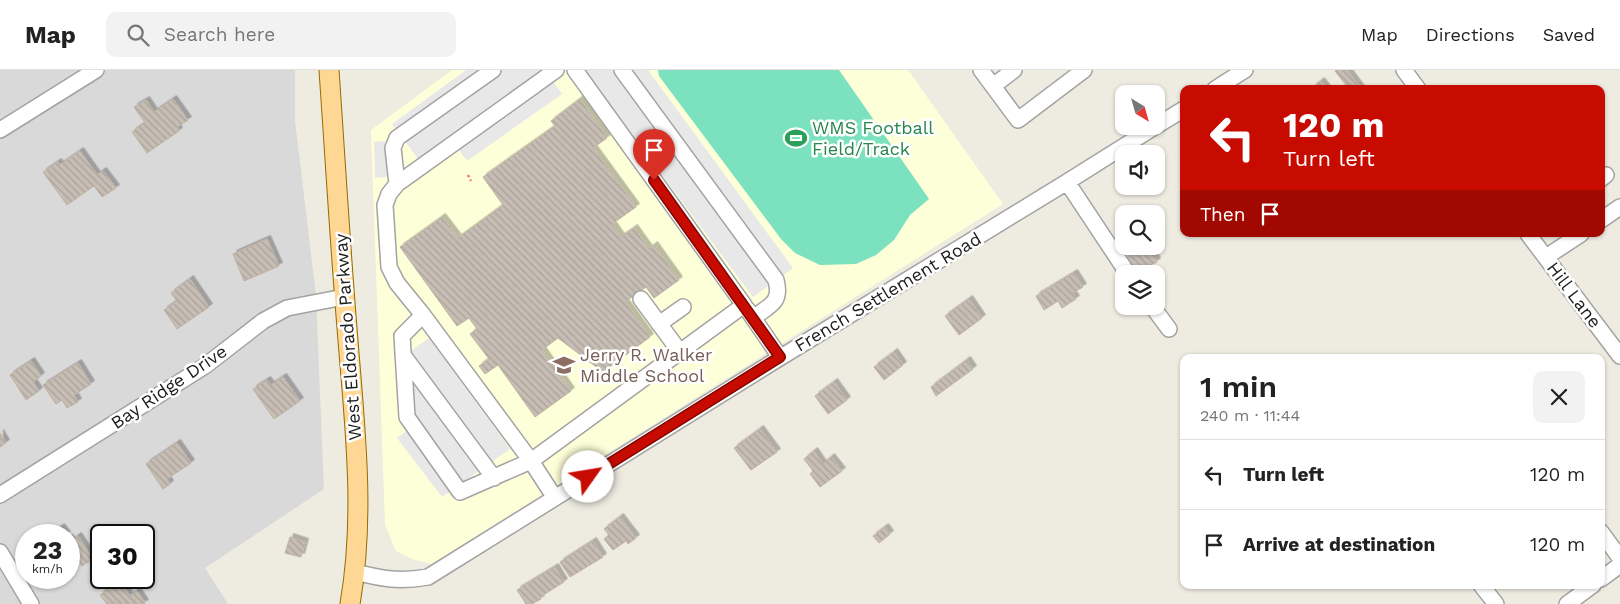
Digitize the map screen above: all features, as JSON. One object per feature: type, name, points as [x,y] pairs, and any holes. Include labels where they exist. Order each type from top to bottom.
[{"type":"main road","name":"West Eldorado Parkway","points":[[329,70],[344,297],[359,478],[355,572],[350,604]]},
{"type":"street","points":[[0,130],[96,70]]},
{"type":"street","points":[[397,184],[393,148],[396,138],[493,70]]},
{"type":"street","points":[[554,498],[531,461],[388,268],[385,205],[389,194],[397,184],[556,70]]},
{"type":"street","points":[[575,70],[744,304],[780,357]]},
{"type":"street","points":[[622,70],[776,280],[779,290],[776,301],[753,318]]},
{"type":"street","points":[[980,70],[1018,120],[1084,70]]},
{"type":"street","points":[[993,86],[1014,70]]},
{"type":"street","points":[[1221,85],[1245,70]]},
{"type":"street","points":[[1404,70],[1415,85]]},
{"type":"street","name":"French Settlement Road","points":[[1165,121],[1180,111]]},
{"type":"street","name":"French Settlement Road","points":[[355,572],[388,580],[409,581],[428,578],[780,357],[1142,135]]},
{"type":"street","points":[[1067,182],[1122,265]]},
{"type":"street","points":[[1605,214],[1620,207]]},
{"type":"street","name":"Hill Lane","points":[[1530,237],[1620,356]]},
{"type":"street","points":[[1546,257],[1576,237]]},
{"type":"street","name":"Bay Ridge Drive","points":[[0,495],[206,366],[263,321],[287,308],[344,297]]},
{"type":"street","points":[[641,299],[680,352]]},
{"type":"street","points":[[422,315],[402,336],[407,417],[412,427],[460,492],[531,461],[744,304]]},
{"type":"street","points":[[659,324],[683,307]]},
{"type":"street","points":[[1159,315],[1169,328]]},
{"type":"street","points":[[404,355],[494,478]]},
{"type":"street","points":[[1605,537],[1620,558]]},
{"type":"street","points":[[0,552],[31,604]]},
{"type":"street","points":[[1605,576],[1620,565]]},
{"type":"street","points":[[1484,589],[1496,604]]},
{"type":"street","points":[[1567,604],[1588,589]]},
{"type":"path","points":[[468,175],[471,181]]},
{"type":"shaded area","points":[[0,70],[295,70],[295,120],[316,296],[324,489],[205,568],[228,604],[0,604]]},
{"type":"shaded area","name":"Jerry R. Walker Middle School","points":[[452,70],[908,70],[1003,204],[432,564],[412,559],[396,551],[385,525],[371,130]]},
{"type":"shaded area","points":[[466,70],[541,70],[419,160],[392,124]]},
{"type":"shaded area","points":[[584,70],[648,70],[793,268],[753,297]]},
{"type":"shaded area","points":[[552,80],[562,94],[467,161],[457,147]]},
{"type":"shaded area","points":[[385,141],[387,177],[375,178],[374,142]]},
{"type":"shaded area","points":[[429,338],[510,449],[442,497],[397,438],[417,423],[413,417],[411,351]]},
{"type":"green space","name":"WMS Football Field/Track","points":[[658,70],[839,70],[929,199],[910,215],[894,240],[876,255],[856,264],[820,265],[795,253],[781,239],[659,76]]},
{"type":"building","points":[[1347,70],[1358,85],[1346,85],[1335,71]]},
{"type":"building","points":[[1321,81],[1324,85],[1316,85]]},
{"type":"building","points":[[173,99],[188,120],[177,127],[179,131],[147,153],[132,132],[145,123],[134,107],[146,100],[154,112]]},
{"type":"building","name":"Jerry R. Walker Middle School","points":[[580,99],[607,138],[593,148],[636,207],[612,224],[621,237],[634,228],[649,249],[654,245],[679,280],[654,298],[646,287],[625,302],[650,337],[603,372],[558,338],[542,350],[571,391],[535,417],[498,365],[485,374],[479,366],[489,359],[470,334],[477,329],[469,318],[457,326],[400,247],[442,217],[458,238],[503,205],[483,177],[555,126],[551,121]]},
{"type":"building","points":[[80,151],[97,175],[103,171],[116,188],[102,197],[94,186],[67,205],[43,172],[58,162],[60,165]]},
{"type":"building","points":[[267,239],[279,266],[244,281],[233,254]]},
{"type":"building","points":[[1133,255],[1154,255],[1157,262],[1150,265],[1127,265],[1124,259]]},
{"type":"building","points":[[1074,273],[1083,287],[1072,293],[1076,299],[1062,308],[1058,301],[1044,310],[1036,296]]},
{"type":"building","points":[[190,279],[209,307],[177,329],[164,310],[177,301],[171,293]]},
{"type":"building","points":[[969,299],[982,318],[959,335],[945,316]]},
{"type":"building","points":[[894,352],[903,365],[884,380],[874,367]]},
{"type":"building","points":[[967,360],[973,369],[936,396],[931,387]]},
{"type":"building","points":[[31,361],[41,376],[33,382],[39,391],[26,400],[10,375]]},
{"type":"building","points":[[78,363],[91,384],[74,395],[78,402],[67,408],[62,400],[56,404],[43,385]]},
{"type":"building","points":[[283,377],[300,401],[274,419],[253,389],[267,380],[271,385]]},
{"type":"building","points":[[834,382],[847,400],[828,414],[815,396]]},
{"type":"building","points":[[760,429],[777,452],[751,470],[734,448]]},
{"type":"building","points":[[0,433],[6,443],[0,447]]},
{"type":"building","points":[[177,443],[191,463],[167,479],[170,484],[163,489],[146,464]]},
{"type":"building","points":[[814,451],[823,464],[831,457],[842,471],[820,487],[810,474],[813,471],[804,459]]},
{"type":"building","points":[[620,517],[636,538],[628,544],[626,541],[613,550],[604,539],[609,535],[604,529]]},
{"type":"building","points":[[885,527],[890,534],[879,543],[873,536]]},
{"type":"building","points":[[290,537],[305,542],[301,557],[285,553]]},
{"type":"building","points":[[80,539],[90,554],[90,561],[82,566],[80,563]]},
{"type":"building","points":[[593,541],[603,557],[570,577],[560,562]]},
{"type":"building","points":[[555,567],[564,582],[540,597],[541,599],[532,604],[526,604],[517,590]]},
{"type":"building","points":[[109,589],[125,589],[130,596],[137,591],[145,603],[107,604],[100,595]]},
{"type":"place","name":"WMS Football Field/Track","points":[[796,138]]},
{"type":"place","name":"Jerry R. Walker Middle School","points":[[564,365]]},
{"type":"route","points":[[588,477],[780,357],[654,180]]}]
